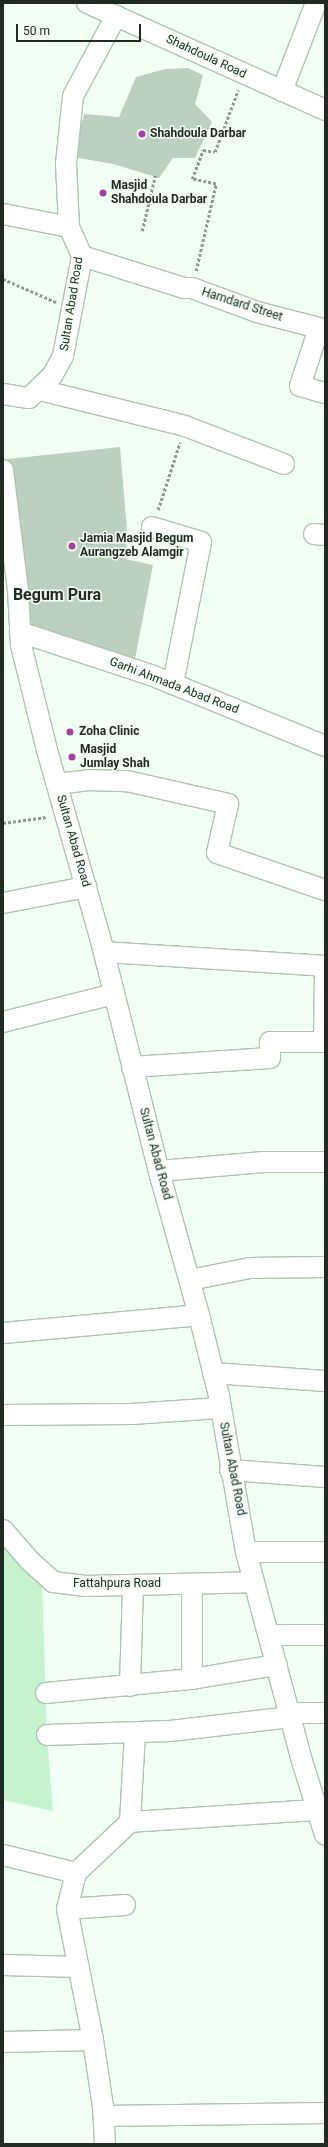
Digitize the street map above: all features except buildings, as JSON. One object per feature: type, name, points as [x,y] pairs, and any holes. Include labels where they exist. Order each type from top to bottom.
[{"type":"street","name":"Shahdoula Road","points":[[87,3],[244,75],[325,110]]},
{"type":"street","points":[[282,91],[316,3]]},
{"type":"street","name":"Sultan Abad Road","points":[[3,394],[29,398],[40,390],[52,376],[63,356],[82,256],[69,227],[66,164],[73,96],[116,16]]},
{"type":"street","points":[[3,214],[69,227]]},
{"type":"street","name":"Hamdard Street","points":[[82,256],[184,288],[192,288],[257,312],[319,328],[300,386],[325,393]]},
{"type":"street","points":[[40,390],[185,426],[284,464]]},
{"type":"street","name":"Sultan Abad Road","points":[[3,470],[18,590],[20,632],[57,784],[104,952],[159,1171],[199,1315],[220,1408],[246,1552],[270,1635],[290,1715],[317,1786],[317,1810],[325,1835]]},
{"type":"street","points":[[152,527],[201,542],[173,684]]},
{"type":"street","name":"Garhi Ahmada Abad Road","points":[[20,632],[173,684],[324,740]]},
{"type":"street","points":[[57,784],[89,780],[126,781],[228,804],[217,853],[325,890]]},
{"type":"street","points":[[3,903],[86,887]]},
{"type":"street","points":[[104,952],[325,966],[324,1042],[270,1042],[270,1058],[132,1067]]},
{"type":"street","points":[[3,1022],[114,994]]},
{"type":"street","points":[[159,1171],[264,1162],[325,1162]]},
{"type":"street","points":[[190,1280],[250,1268],[325,1267]]},
{"type":"street","points":[[3,1333],[199,1315]]},
{"type":"street","points":[[213,1373],[325,1381]]},
{"type":"street","points":[[3,1415],[132,1414],[220,1408]]},
{"type":"street","points":[[230,1470],[325,1478]]},
{"type":"street","name":"Fattahpura Road","points":[[3,1530],[30,1561],[53,1582],[84,1586],[254,1582]]},
{"type":"street","points":[[246,1552],[325,1552]]},
{"type":"street","points":[[192,1584],[192,1679]]},
{"type":"street","points":[[130,1686],[133,1585]]},
{"type":"street","points":[[270,1635],[325,1635]]},
{"type":"street","points":[[46,1693],[192,1679],[278,1665]]},
{"type":"street","points":[[47,1735],[170,1731],[290,1715],[325,1713]]},
{"type":"street","points":[[130,1822],[135,1732]]},
{"type":"street","points":[[105,2144],[104,2116],[93,2040],[67,1908],[76,1873],[130,1822],[317,1810]]},
{"type":"street","points":[[3,1855],[76,1873]]},
{"type":"street","points":[[67,1908],[125,1906]]},
{"type":"street","points":[[3,1964],[79,1968]]},
{"type":"street","points":[[3,2042],[93,2040]]},
{"type":"street","points":[[104,2116],[325,2113]]},
{"type":"path","points":[[192,288],[216,184],[192,179],[203,150],[215,152],[226,117],[244,75]]},
{"type":"path","points":[[142,231],[155,176]]},
{"type":"path","points":[[3,279],[72,309]]},
{"type":"path","points":[[152,527],[185,426]]},
{"type":"path","points":[[3,822],[65,814]]},
{"type":"green space","points":[[3,1541],[42,1585],[47,1735],[53,1811],[3,1800]]},
{"type":"place","name":"Shahdoula Darbar","points":[[142,134]]},
{"type":"place","name":"Masjid Shahdoula Darbar","points":[[103,193]]},
{"type":"place","name":"Jamia Masjid Begum Aurangzeb Alamgir","points":[[72,546]]},
{"type":"place","name":"Zoha Clinic","points":[[70,732]]},
{"type":"place","name":"Masjid Jumlay Shah","points":[[72,757]]},
{"type":"district","name":"Begum Pura","points":[[57,595]]}]
